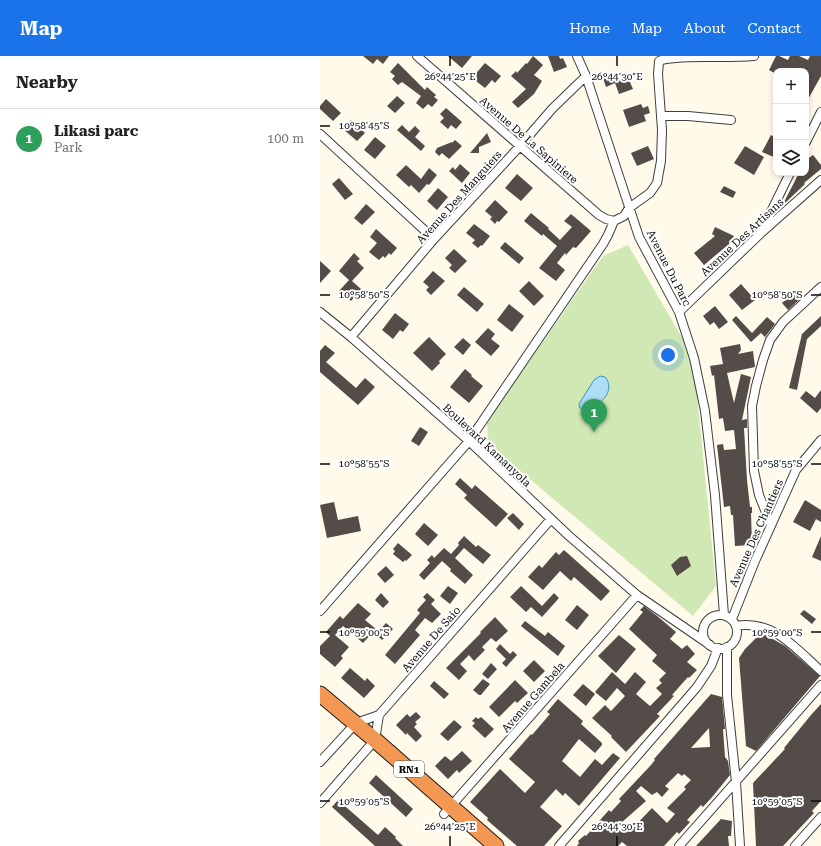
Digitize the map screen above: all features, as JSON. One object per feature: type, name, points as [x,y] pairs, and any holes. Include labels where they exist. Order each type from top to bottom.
[{"type":"highway","name":"RN1","points":[[320,694],[353,727],[490,845]]},
{"type":"highway","name":"RN1","points":[[320,706],[353,727]]},
{"type":"street","name":"Avenue De La Sapiniere","points":[[417,56],[598,215],[606,219],[614,220]]},
{"type":"street","name":"Avenue Du Parc","points":[[577,56],[586,76],[639,237],[679,312],[694,358],[706,419],[731,620]]},
{"type":"street","points":[[320,611],[469,442],[608,235],[614,220],[624,216],[629,208],[650,193],[657,183],[660,161],[662,116],[658,66],[659,61],[663,58],[688,56],[754,56]]},
{"type":"street","name":"Avenue Des Manguiers","points":[[351,336],[434,240],[552,109],[586,76]]},
{"type":"street","points":[[807,140],[821,112]]},
{"type":"street","points":[[662,116],[688,116],[731,120]]},
{"type":"street","points":[[320,134],[434,240]]},
{"type":"street","points":[[761,233],[789,176]]},
{"type":"street","name":"Avenue Des Artisans","points":[[679,312],[761,233],[821,180]]},
{"type":"street","points":[[771,525],[759,495],[754,471],[752,406],[756,386],[770,340],[783,322],[821,287]]},
{"type":"street","name":"Boulevard Kamanyola","points":[[320,312],[351,336],[469,442],[551,519],[637,595],[710,645]]},
{"type":"street","name":"Avenue Des Chantiers","points":[[731,620],[754,561],[796,470],[821,440]]},
{"type":"street","name":"Avenue De Saio","points":[[379,716],[551,519]]},
{"type":"street","name":"Avenue Gambela","points":[[448,810],[637,595]]},
{"type":"street","points":[[731,620],[737,630],[736,639],[726,647],[718,648],[710,645],[703,632],[706,622],[714,616],[758,626],[781,635],[821,671]]},
{"type":"street","points":[[726,647],[728,695],[740,846]]},
{"type":"street","points":[[559,846],[697,687],[711,666],[718,648]]},
{"type":"street","points":[[679,846],[821,685]]},
{"type":"street","points":[[320,762],[353,727],[379,716]]},
{"type":"street","points":[[320,803],[372,743],[379,716]]},
{"type":"street","points":[[795,846],[821,817]]},
{"type":"green space","points":[[628,245],[693,356],[716,586],[693,616],[488,444],[487,420],[603,256]]},
{"type":"water","points":[[600,376],[605,377],[608,382],[609,386],[607,395],[604,399],[591,408],[580,408],[579,404],[594,380]]},
{"type":"building","points":[[363,56],[389,56],[383,64],[377,59],[373,64]]},
{"type":"building","points":[[448,56],[472,56],[462,68]]},
{"type":"building","points":[[533,56],[543,65],[534,75],[542,81],[534,94],[518,108],[512,102],[526,89],[511,76],[516,71],[517,73],[526,63],[527,64]]},
{"type":"building","points":[[548,56],[559,56],[560,59],[563,58],[567,67],[554,72]]},
{"type":"building","points":[[776,56],[788,60],[790,56],[799,56],[808,60],[810,56],[821,56],[821,76],[809,98],[809,68],[773,68],[773,72],[769,70]]},
{"type":"building","points":[[398,63],[425,90],[427,87],[436,95],[434,97],[438,100],[432,107],[428,104],[423,109],[416,103],[421,96],[402,82],[398,85],[392,79],[395,76],[390,72]]},
{"type":"building","points":[[485,63],[501,76],[495,83],[492,80],[485,88],[472,78]]},
{"type":"building","points":[[608,73],[610,78],[626,73],[633,89],[619,94],[615,83],[606,87],[602,75]]},
{"type":"building","points":[[397,96],[405,103],[395,113],[387,106]]},
{"type":"building","points":[[326,99],[341,113],[333,121],[320,109],[320,106]]},
{"type":"building","points":[[641,104],[643,108],[648,106],[650,113],[644,115],[646,121],[629,127],[623,110]]},
{"type":"building","points":[[446,108],[462,122],[456,129],[451,125],[448,129],[440,122],[444,118],[440,114]]},
{"type":"building","points":[[351,120],[365,133],[357,141],[343,129]]},
{"type":"building","points":[[402,125],[409,132],[415,126],[420,131],[415,137],[425,146],[421,151],[397,130]]},
{"type":"building","points":[[487,133],[491,142],[479,147],[479,153],[470,153]]},
{"type":"building","points":[[771,135],[773,136],[773,157],[762,152]]},
{"type":"building","points":[[375,137],[386,146],[375,159],[364,150]]},
{"type":"building","points":[[455,140],[462,146],[449,159],[442,153],[439,156],[435,152],[437,148],[452,143]]},
{"type":"building","points":[[648,146],[654,159],[637,166],[631,153]]},
{"type":"building","points":[[745,146],[764,157],[754,175],[734,163]]},
{"type":"building","points":[[813,155],[821,165],[821,169],[804,183],[805,184],[783,204],[797,176],[809,176],[809,158]]},
{"type":"building","points":[[460,164],[470,173],[462,183],[449,171],[453,167],[455,170]]},
{"type":"building","points":[[406,165],[421,179],[429,168],[437,175],[429,185],[427,184],[419,193],[411,185],[409,187],[396,175]]},
{"type":"building","points":[[517,174],[533,188],[521,201],[505,188]]},
{"type":"building","points":[[339,178],[353,194],[345,200],[332,184]]},
{"type":"building","points":[[724,186],[736,192],[733,198],[720,192]]},
{"type":"building","points":[[438,188],[448,197],[437,210],[427,201]]},
{"type":"building","points":[[495,200],[508,212],[499,222],[497,221],[495,224],[490,219],[492,217],[485,211]]},
{"type":"building","points":[[366,204],[375,212],[362,225],[354,218]]},
{"type":"building","points":[[531,213],[549,228],[548,229],[560,240],[572,227],[564,221],[571,214],[591,231],[576,248],[573,247],[566,255],[565,253],[557,263],[565,270],[556,281],[539,268],[557,246],[524,221]]},
{"type":"building","points":[[474,224],[490,236],[482,246],[481,245],[478,248],[472,243],[475,240],[466,233]]},
{"type":"building","points":[[715,227],[734,236],[729,244],[704,265],[694,253],[715,236],[712,234]]},
{"type":"building","points":[[376,229],[397,248],[391,255],[389,253],[385,258],[383,256],[379,260],[369,252],[377,243],[370,237]]},
{"type":"building","points":[[505,242],[524,258],[519,264],[500,248]]},
{"type":"building","points":[[454,249],[467,261],[455,273],[449,268],[452,265],[445,258]]},
{"type":"building","points":[[354,253],[360,259],[357,261],[364,268],[352,281],[361,289],[351,301],[339,291],[349,280],[339,271]]},
{"type":"building","points":[[320,261],[331,271],[320,283]]},
{"type":"building","points":[[433,271],[445,281],[431,295],[426,290],[429,287],[423,282]]},
{"type":"building","points":[[529,281],[544,296],[534,306],[519,291]]},
{"type":"building","points":[[741,284],[755,300],[742,310],[729,295]]},
{"type":"building","points":[[464,287],[484,304],[477,312],[457,295]]},
{"type":"building","points":[[796,290],[803,296],[788,310],[782,303]]},
{"type":"building","points":[[509,304],[524,316],[512,332],[497,320]]},
{"type":"building","points":[[715,306],[728,322],[719,329],[714,322],[710,325],[703,316]]},
{"type":"building","points":[[395,313],[409,324],[403,332],[400,330],[393,339],[382,330]]},
{"type":"building","points":[[736,316],[752,333],[767,317],[775,324],[765,337],[761,333],[751,342],[732,320]]},
{"type":"building","points":[[821,316],[821,326],[807,339],[797,390],[789,388],[802,334]]},
{"type":"building","points":[[488,328],[495,334],[491,339],[500,346],[491,356],[475,342]]},
{"type":"building","points":[[429,337],[446,354],[432,371],[413,353]]},
{"type":"building","points":[[463,338],[471,345],[463,355],[454,347]]},
{"type":"building","points":[[740,344],[741,350],[738,354],[753,351],[755,367],[727,373],[734,403],[741,374],[751,377],[742,420],[747,419],[747,428],[744,428],[747,480],[750,507],[752,507],[752,545],[735,546],[733,515],[731,515],[730,506],[724,507],[717,445],[723,444],[724,450],[736,449],[734,430],[725,431],[723,418],[719,419],[714,375],[712,376],[710,366],[723,364],[720,348]]},
{"type":"building","points":[[325,345],[335,353],[326,362],[356,388],[365,378],[375,387],[358,405],[320,372],[320,351]]},
{"type":"building","points":[[465,369],[483,386],[469,403],[450,387]]},
{"type":"building","points":[[821,390],[821,408],[817,413],[800,398],[806,391],[815,398]]},
{"type":"building","points":[[420,427],[428,432],[419,446],[411,441]]},
{"type":"building","points":[[460,478],[472,489],[475,485],[508,514],[496,527],[464,498],[467,495],[455,484]]},
{"type":"building","points":[[805,500],[821,510],[821,522],[816,519],[810,531],[793,522]]},
{"type":"building","points":[[334,502],[338,520],[358,516],[361,531],[327,538],[320,505]]},
{"type":"building","points":[[513,513],[524,524],[519,530],[507,518]]},
{"type":"building","points":[[424,523],[438,535],[428,546],[415,534]]},
{"type":"building","points":[[464,536],[476,547],[478,545],[491,555],[483,564],[464,548],[455,558],[473,575],[465,584],[450,571],[451,569],[442,561],[424,580],[419,575],[430,563],[427,560],[432,555],[434,558],[444,548],[451,554],[459,545],[458,543]]},
{"type":"building","points":[[821,536],[821,561],[812,557]]},
{"type":"building","points":[[398,543],[412,555],[406,561],[405,560],[403,562],[393,554],[395,551],[393,549]]},
{"type":"building","points":[[564,550],[610,591],[601,601],[574,577],[571,581],[560,571],[543,590],[528,577],[539,565],[542,568],[556,552],[559,555]]},
{"type":"building","points":[[687,556],[691,566],[677,576],[671,565],[680,557]]},
{"type":"building","points":[[386,566],[394,575],[385,583],[377,574]]},
{"type":"building","points":[[448,586],[458,593],[450,604],[440,596]]},
{"type":"building","points":[[521,586],[542,606],[554,593],[559,598],[542,617],[531,607],[526,612],[510,597]]},
{"type":"building","points":[[381,593],[389,602],[383,608],[375,600]]},
{"type":"building","points":[[427,593],[435,600],[431,604],[441,614],[432,623],[425,618],[415,630],[420,635],[395,664],[385,655],[420,613],[417,610],[426,600],[423,597]]},
{"type":"building","points":[[358,603],[371,614],[365,620],[376,629],[363,643],[343,626],[335,635],[349,647],[341,656],[343,658],[335,667],[320,654],[320,646],[330,636],[326,632],[340,616],[343,619]]},
{"type":"building","points":[[577,605],[589,615],[577,630],[565,620]]},
{"type":"building","points":[[644,606],[676,632],[670,639],[682,649],[687,645],[695,654],[687,662],[697,670],[689,678],[688,677],[672,695],[674,696],[657,714],[660,716],[626,752],[611,737],[612,736],[592,718],[605,705],[611,711],[625,696],[617,688],[606,701],[595,692],[612,672],[625,684],[635,672],[646,682],[636,694],[650,706],[662,694],[656,688],[662,683],[659,680],[666,673],[652,661],[657,655],[629,629],[643,612],[640,610]]},
{"type":"building","points":[[804,610],[816,619],[812,624],[800,614]]},
{"type":"building","points":[[495,617],[508,631],[496,642],[491,638],[482,647],[485,650],[474,661],[469,655],[460,664],[467,671],[459,680],[446,668]]},
{"type":"building","points":[[525,621],[545,636],[548,632],[565,646],[558,656],[521,626]]},
{"type":"building","points":[[386,623],[393,629],[382,640],[376,634]]},
{"type":"building","points":[[619,635],[636,649],[616,673],[598,656]]},
{"type":"building","points":[[766,635],[785,646],[820,676],[756,751],[746,746],[739,658],[745,649],[757,637]]},
{"type":"building","points":[[500,644],[510,654],[513,651],[517,655],[506,667],[502,663],[506,659],[496,649]]},
{"type":"building","points":[[534,660],[545,671],[534,682],[523,671]]},
{"type":"building","points":[[491,663],[497,669],[488,679],[482,674]]},
{"type":"building","points":[[350,668],[365,681],[367,678],[375,686],[364,698],[341,678]]},
{"type":"building","points":[[483,679],[490,684],[481,695],[479,695],[473,690]]},
{"type":"building","points":[[515,680],[528,693],[517,703],[515,701],[499,717],[489,707]]},
{"type":"building","points":[[434,681],[449,694],[444,699],[430,686]]},
{"type":"building","points":[[583,684],[595,694],[586,706],[573,695]]},
{"type":"building","points":[[711,694],[722,697],[725,729],[723,729],[725,757],[728,761],[730,775],[703,807],[701,805],[687,820],[690,822],[679,834],[677,832],[664,846],[627,846],[622,842],[618,846],[577,846],[579,843],[578,841],[585,835],[586,836],[609,810],[611,812],[621,801],[619,799],[651,765],[655,760],[654,759]],"holes":[[[709,728],[710,747],[691,748]],[[678,773],[682,776],[684,774],[691,780],[684,787],[686,789],[667,808],[675,814],[667,823],[652,808],[630,831],[621,823],[646,801],[636,791],[641,786],[652,795],[657,792],[662,797],[669,789],[665,786]]]},
{"type":"building","points":[[558,699],[583,721],[581,724],[602,743],[595,753],[579,739],[562,761],[580,777],[595,759],[602,765],[613,753],[620,758],[579,806],[565,793],[563,796],[556,789],[540,807],[562,826],[544,846],[517,846],[487,820],[488,818],[470,802],[500,769],[525,793],[535,782],[509,759],[550,714],[547,712]]},
{"type":"building","points":[[821,704],[821,801],[812,811],[814,813],[783,846],[756,846],[753,783],[785,749],[784,748]]},
{"type":"building","points":[[416,712],[421,717],[415,722],[417,724],[414,727],[422,736],[416,742],[396,725],[407,714],[410,717]]},
{"type":"building","points":[[476,717],[478,719],[481,717],[494,729],[485,738],[472,726],[475,723],[472,721]]},
{"type":"building","points":[[454,720],[462,727],[448,741],[440,734]]},
{"type":"building","points":[[462,751],[472,761],[459,773],[457,770],[448,779],[435,766],[445,756],[451,761]]},
{"type":"building","points":[[376,775],[413,809],[406,817],[369,783]]},
{"type":"building","points":[[338,800],[378,835],[385,827],[403,846],[375,846],[332,807]]},
{"type":"building","points":[[721,819],[732,821],[731,836],[728,836],[729,846],[696,846]]},
{"type":"place","name":"Likasi parc","points":[[594,432]]}]
